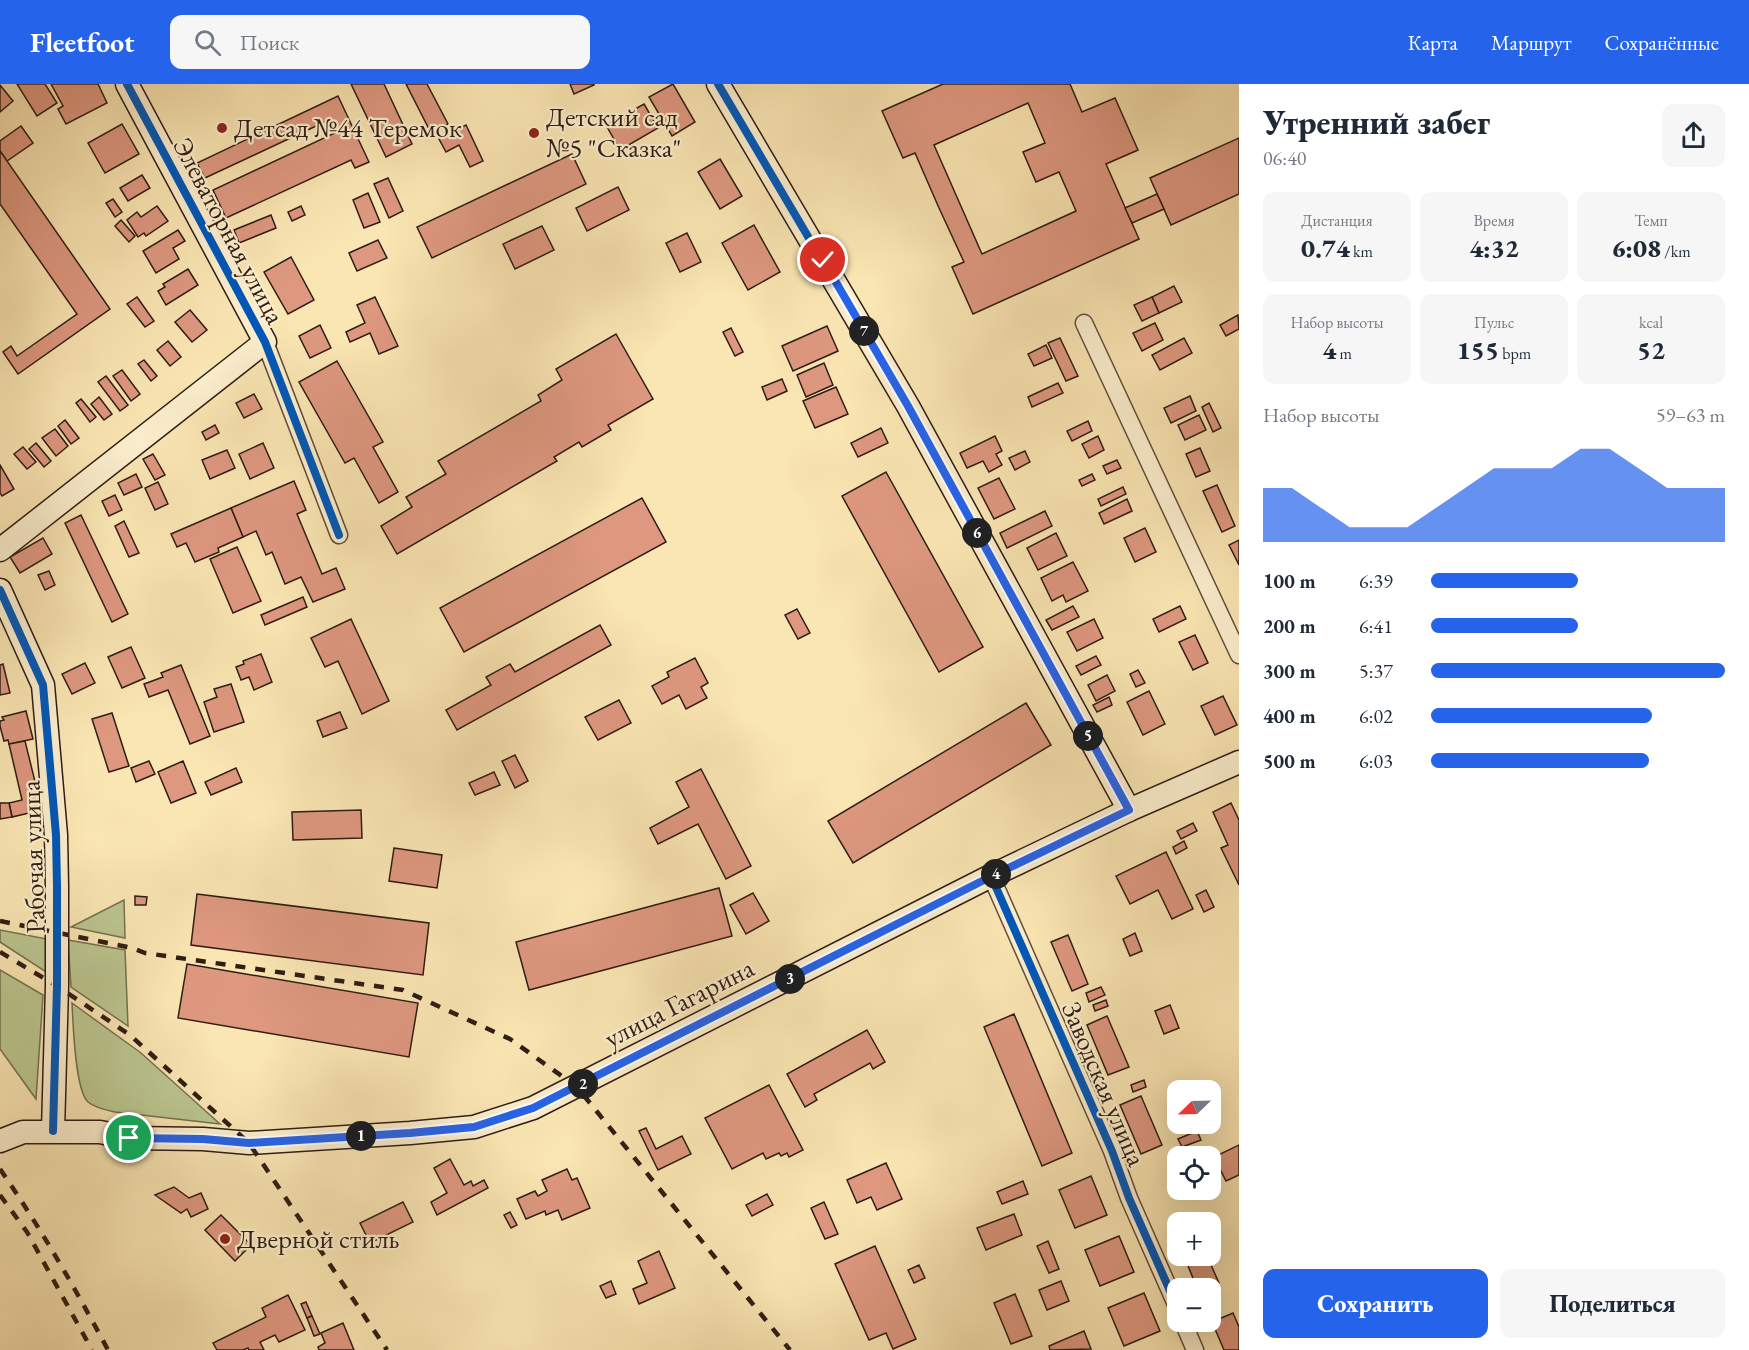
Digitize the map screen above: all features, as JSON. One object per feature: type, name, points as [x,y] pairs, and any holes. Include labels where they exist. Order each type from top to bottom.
[{"type":"street","name":"Элеваторная улица","points":[[127,84],[265,342],[339,535]]},
{"type":"street","points":[[718,84],[908,406],[1129,810]]},
{"type":"street","points":[[1084,323],[1233,624],[1239,656]]},
{"type":"street","points":[[0,550],[265,342]]},
{"type":"street","name":"Рабочая улица","points":[[0,590],[43,685],[56,835],[57,986],[53,1131]]},
{"type":"street","name":"улица Гагарина","points":[[0,1141],[23,1132],[53,1131],[100,1132],[129,1138],[203,1139],[249,1143],[474,1127],[542,1104],[992,876],[1129,810],[1239,762]]},
{"type":"street","name":"Заводская улица","points":[[992,876],[1167,1284]]},
{"type":"street","points":[[1187,1332],[1195,1350]]},
{"type":"green space","points":[[124,900],[125,938],[71,927]]},
{"type":"green space","points":[[0,930],[47,939],[46,972],[0,942]]},
{"type":"green space","points":[[68,940],[125,950],[128,1026],[71,987]]},
{"type":"green space","points":[[0,970],[43,995],[36,1099],[0,1049]]},
{"type":"green space","points":[[72,1003],[141,1053],[220,1124],[115,1112],[88,1102],[77,1071]]},
{"type":"building","points":[[17,84],[45,84],[57,103],[37,116]]},
{"type":"building","points":[[51,84],[98,84],[107,103],[66,124],[58,109],[63,106]]},
{"type":"building","points":[[351,84],[384,84],[412,144],[386,157]]},
{"type":"building","points":[[406,84],[427,84],[448,124],[431,133]]},
{"type":"building","points":[[570,84],[594,84],[594,85],[574,94]]},
{"type":"building","points":[[673,84],[695,122],[672,136],[649,97]]},
{"type":"building","points":[[943,84],[1070,84],[1082,112],[1115,98],[1138,150],[1106,164],[1139,239],[973,314],[952,267],[964,262],[915,153],[903,158],[882,111]],"holes":[[[1028,103],[1045,143],[1023,152],[1036,182],[1059,172],[1076,211],[982,254],[934,145]]]},
{"type":"building","points":[[0,85],[13,101],[0,112]]},
{"type":"building","points":[[338,96],[369,162],[355,168],[351,160],[226,218],[213,190],[337,132],[331,119],[205,178],[197,163]]},
{"type":"building","points":[[644,104],[658,128],[620,150],[606,125]]},
{"type":"building","points":[[122,124],[139,154],[105,173],[88,143]]},
{"type":"building","points":[[466,125],[483,161],[470,167],[459,145],[446,152],[439,139]]},
{"type":"building","points":[[21,126],[33,143],[7,161],[0,151],[0,141]]},
{"type":"building","points":[[1239,138],[1239,194],[1171,225],[1150,178]]},
{"type":"building","points":[[0,151],[110,309],[18,374],[3,352],[11,346],[17,356],[77,314],[0,204]]},
{"type":"building","points":[[572,154],[586,184],[432,258],[417,227]]},
{"type":"building","points":[[720,159],[742,196],[720,209],[698,172]]},
{"type":"building","points":[[142,175],[150,188],[128,201],[120,188]]},
{"type":"building","points":[[388,178],[403,211],[389,218],[374,184]]},
{"type":"building","points":[[618,187],[629,210],[587,231],[576,208]]},
{"type":"building","points":[[368,193],[380,222],[364,228],[353,200]]},
{"type":"building","points":[[1157,194],[1164,209],[1132,223],[1125,208]]},
{"type":"building","points":[[113,199],[122,212],[115,217],[106,203]]},
{"type":"building","points":[[157,206],[168,221],[146,236],[144,233],[138,237],[127,220],[137,212],[141,217]]},
{"type":"building","points":[[301,206],[305,215],[292,221],[288,212]]},
{"type":"building","points":[[271,215],[276,228],[239,243],[234,230]]},
{"type":"building","points":[[121,220],[135,236],[129,242],[115,226]]},
{"type":"building","points":[[754,225],[780,272],[748,290],[722,243]]},
{"type":"building","points":[[542,226],[554,250],[515,269],[503,244]]},
{"type":"building","points":[[178,230],[185,241],[173,248],[179,259],[156,273],[143,251]]},
{"type":"building","points":[[687,233],[701,262],[680,272],[666,243]]},
{"type":"building","points":[[378,240],[387,258],[357,271],[349,253]]},
{"type":"building","points":[[291,257],[314,300],[288,314],[264,272]]},
{"type":"building","points":[[188,269],[198,285],[166,305],[158,291],[165,287],[163,284]]},
{"type":"building","points":[[1174,286],[1182,302],[1159,313],[1152,297]]},
{"type":"building","points":[[137,297],[154,321],[145,327],[127,304]]},
{"type":"building","points":[[375,297],[398,346],[379,354],[370,333],[350,342],[346,332],[365,323],[357,305]]},
{"type":"building","points":[[1152,297],[1159,313],[1142,321],[1134,305]]},
{"type":"building","points":[[190,310],[207,330],[192,342],[175,322]]},
{"type":"building","points":[[1238,315],[1239,329],[1226,336],[1220,325]]},
{"type":"building","points":[[1155,323],[1163,340],[1142,351],[1133,333]]},
{"type":"building","points":[[320,325],[331,348],[310,358],[299,336]]},
{"type":"building","points":[[827,326],[838,351],[793,371],[782,346]]},
{"type":"building","points":[[731,328],[743,352],[735,356],[723,332]]},
{"type":"building","points":[[616,334],[653,399],[608,425],[611,430],[582,447],[579,442],[554,457],[557,461],[397,554],[381,526],[412,507],[406,497],[446,474],[438,461],[541,401],[538,395],[562,380],[556,369]]},
{"type":"building","points":[[1060,338],[1078,376],[1066,381],[1048,343]]},
{"type":"building","points":[[1184,338],[1192,353],[1160,370],[1152,355]]},
{"type":"building","points":[[168,341],[181,357],[170,366],[157,350]]},
{"type":"building","points":[[1046,345],[1052,358],[1034,366],[1028,354]]},
{"type":"building","points":[[144,360],[157,376],[151,381],[138,364]]},
{"type":"building","points":[[337,361],[383,442],[373,447],[398,492],[379,503],[354,458],[345,463],[299,382]]},
{"type":"building","points":[[824,363],[833,385],[806,397],[797,375]]},
{"type":"building","points":[[122,370],[140,394],[131,401],[113,376]]},
{"type":"building","points":[[106,376],[128,405],[120,411],[98,382]]},
{"type":"building","points":[[782,379],[787,391],[767,400],[762,387]]},
{"type":"building","points":[[1058,383],[1063,393],[1032,407],[1028,397]]},
{"type":"building","points":[[836,387],[848,414],[815,428],[803,401]]},
{"type":"building","points":[[254,394],[262,409],[244,418],[236,403]]},
{"type":"building","points":[[1190,396],[1196,411],[1171,423],[1164,408]]},
{"type":"building","points":[[99,397],[112,414],[104,420],[91,404]]},
{"type":"building","points":[[81,399],[96,417],[90,422],[76,403]]},
{"type":"building","points":[[1209,403],[1221,428],[1213,432],[1202,407]]},
{"type":"building","points":[[1199,415],[1206,430],[1185,440],[1178,425]]},
{"type":"building","points":[[65,420],[79,438],[71,444],[58,426]]},
{"type":"building","points":[[1088,421],[1092,431],[1072,441],[1067,431]]},
{"type":"building","points":[[215,425],[219,433],[206,440],[202,432]]},
{"type":"building","points":[[881,428],[888,443],[858,457],[851,443]]},
{"type":"building","points":[[55,429],[68,446],[56,456],[42,438]]},
{"type":"building","points":[[995,436],[1002,451],[996,454],[1002,465],[989,472],[983,461],[967,468],[960,453]]},
{"type":"building","points":[[1098,436],[1104,450],[1089,458],[1082,444]]},
{"type":"building","points":[[36,443],[51,461],[44,467],[29,449]]},
{"type":"building","points":[[263,443],[274,468],[250,479],[239,454]]},
{"type":"building","points":[[23,447],[36,462],[27,469],[14,454]]},
{"type":"building","points":[[1200,448],[1210,471],[1196,477],[1186,454]]},
{"type":"building","points":[[227,450],[235,468],[210,479],[202,460]]},
{"type":"building","points":[[1025,451],[1030,462],[1015,470],[1009,458]]},
{"type":"building","points":[[153,454],[165,475],[155,480],[143,459]]},
{"type":"building","points":[[1117,460],[1121,468],[1107,474],[1103,466]]},
{"type":"building","points":[[0,465],[14,489],[2,496],[0,493]]},
{"type":"building","points":[[886,472],[983,647],[939,672],[842,496]]},
{"type":"building","points":[[136,474],[142,487],[124,495],[118,483]]},
{"type":"building","points":[[1092,474],[1095,480],[1082,486],[1079,480]]},
{"type":"building","points":[[999,478],[1015,509],[994,519],[978,488]]},
{"type":"building","points":[[294,481],[306,510],[297,514],[322,574],[336,568],[345,589],[313,602],[301,577],[285,584],[272,552],[266,555],[256,531],[243,537],[231,508]]},
{"type":"building","points":[[158,482],[168,504],[155,510],[145,488]]},
{"type":"building","points":[[1217,485],[1235,526],[1222,532],[1203,491]]},
{"type":"building","points":[[1123,487],[1126,494],[1101,506],[1098,499]]},
{"type":"building","points":[[115,495],[122,510],[109,516],[102,501]]},
{"type":"building","points":[[642,498],[666,542],[464,652],[440,608]]},
{"type":"building","points":[[1127,499],[1132,511],[1104,524],[1099,513]]},
{"type":"building","points":[[231,508],[243,537],[218,548],[219,552],[195,562],[186,543],[177,547],[171,534]]},
{"type":"building","points":[[1045,511],[1052,526],[1007,548],[1000,533]]},
{"type":"building","points":[[81,515],[128,614],[112,622],[65,523]]},
{"type":"building","points":[[124,521],[139,553],[129,557],[115,526]]},
{"type":"building","points":[[1145,528],[1156,552],[1135,562],[1124,538]]},
{"type":"building","points":[[1056,533],[1067,556],[1038,570],[1027,548]]},
{"type":"building","points":[[43,538],[52,554],[20,573],[10,557]]},
{"type":"building","points":[[1239,540],[1239,565],[1229,545]]},
{"type":"building","points":[[237,547],[261,601],[233,613],[210,559]]},
{"type":"building","points":[[1073,562],[1088,591],[1066,602],[1063,595],[1052,601],[1041,578]]},
{"type":"building","points":[[49,571],[55,585],[45,590],[38,575]]},
{"type":"building","points":[[303,597],[307,607],[265,625],[261,615]]},
{"type":"building","points":[[1073,606],[1079,617],[1052,630],[1046,620]]},
{"type":"building","points":[[1180,606],[1186,619],[1159,632],[1153,619]]},
{"type":"building","points":[[797,609],[810,633],[798,639],[785,615]]},
{"type":"building","points":[[351,619],[389,701],[362,714],[338,661],[325,667],[311,638]]},
{"type":"building","points":[[1094,619],[1103,638],[1077,651],[1067,632]]},
{"type":"building","points":[[600,625],[611,645],[457,730],[446,710],[491,685],[486,677],[510,664],[515,672]]},
{"type":"building","points":[[1195,635],[1208,663],[1193,670],[1179,642]]},
{"type":"building","points":[[131,647],[145,678],[122,688],[108,657]]},
{"type":"building","points":[[261,654],[272,682],[254,690],[249,677],[241,680],[236,667],[244,664],[243,661]]},
{"type":"building","points":[[1096,656],[1101,665],[1081,675],[1076,666]]},
{"type":"building","points":[[695,658],[708,683],[701,687],[707,698],[686,709],[679,695],[662,704],[652,686],[669,677],[667,672]]},
{"type":"building","points":[[85,663],[95,683],[72,694],[62,674]]},
{"type":"building","points":[[3,664],[10,693],[0,695],[0,665]]},
{"type":"building","points":[[181,665],[210,736],[190,744],[168,690],[149,697],[144,684],[163,677],[161,673]]},
{"type":"building","points":[[1138,670],[1145,683],[1136,687],[1130,674]]},
{"type":"building","points":[[1107,675],[1115,691],[1096,701],[1088,685]]},
{"type":"building","points":[[231,684],[244,722],[214,732],[204,702],[217,697],[214,689]]},
{"type":"building","points":[[1149,691],[1165,724],[1143,735],[1127,702]]},
{"type":"building","points":[[1223,696],[1237,725],[1215,735],[1201,706]]},
{"type":"building","points":[[1109,697],[1112,705],[1097,712],[1093,705]]},
{"type":"building","points":[[619,700],[631,723],[598,740],[585,717]]},
{"type":"building","points":[[1026,703],[1051,745],[853,863],[828,821]]},
{"type":"building","points":[[26,711],[33,739],[9,744],[8,740],[4,741],[0,726],[0,721],[4,720],[2,717]]},
{"type":"building","points":[[340,712],[347,728],[323,737],[317,721]]},
{"type":"building","points":[[112,713],[129,766],[109,772],[92,719]]},
{"type":"building","points":[[25,741],[42,810],[12,817],[9,803],[22,800],[9,744]]},
{"type":"building","points":[[515,755],[528,781],[515,788],[502,761]]},
{"type":"building","points":[[149,761],[155,774],[136,782],[131,768]]},
{"type":"building","points":[[183,761],[196,793],[171,803],[158,772]]},
{"type":"building","points":[[236,768],[242,782],[211,795],[205,782]]},
{"type":"building","points":[[701,769],[751,866],[726,879],[698,824],[658,844],[650,828],[689,807],[676,782]]},
{"type":"building","points":[[494,772],[500,785],[475,795],[469,783]]},
{"type":"building","points":[[0,803],[9,803],[12,817],[0,819]]},
{"type":"building","points":[[1231,803],[1239,820],[1239,885],[1221,848],[1228,845],[1213,812]]},
{"type":"building","points":[[361,810],[362,838],[293,840],[292,812]]},
{"type":"building","points":[[1193,823],[1197,831],[1181,839],[1177,831]]},
{"type":"building","points":[[1184,841],[1187,848],[1176,854],[1173,847]]},
{"type":"building","points":[[394,848],[442,855],[437,888],[389,881]]},
{"type":"building","points":[[1166,852],[1193,909],[1172,919],[1158,890],[1130,904],[1116,876]]},
{"type":"building","points":[[719,888],[732,936],[529,990],[516,942]]},
{"type":"building","points":[[1206,890],[1214,907],[1204,912],[1196,895]]},
{"type":"building","points":[[753,893],[769,921],[746,934],[730,905]]},
{"type":"building","points":[[197,894],[429,923],[423,975],[191,945]]},
{"type":"building","points":[[135,896],[147,897],[146,905],[135,905]]},
{"type":"building","points":[[1135,933],[1142,951],[1130,956],[1123,939]]},
{"type":"building","points":[[1068,935],[1088,984],[1072,991],[1051,942]]},
{"type":"building","points":[[187,964],[418,1003],[409,1057],[178,1018]]},
{"type":"building","points":[[1101,987],[1105,995],[1089,1002],[1086,993]]},
{"type":"building","points":[[1106,1000],[1108,1006],[1095,1011],[1093,1005]]},
{"type":"building","points":[[1170,1005],[1179,1028],[1164,1034],[1155,1011]]},
{"type":"building","points":[[1014,1014],[1072,1153],[1042,1166],[984,1027]]},
{"type":"building","points":[[1107,1016],[1129,1067],[1108,1075],[1087,1025]]},
{"type":"building","points":[[867,1030],[885,1062],[873,1069],[870,1063],[814,1094],[817,1100],[805,1107],[787,1074]]},
{"type":"building","points":[[1144,1080],[1146,1087],[1133,1092],[1131,1085]]},
{"type":"building","points":[[769,1085],[803,1150],[789,1157],[787,1153],[781,1156],[779,1153],[766,1159],[763,1153],[732,1169],[705,1118]]},
{"type":"building","points":[[1141,1096],[1162,1145],[1141,1154],[1120,1105]]},
{"type":"building","points":[[646,1128],[656,1149],[682,1136],[691,1154],[658,1170],[639,1131]]},
{"type":"building","points":[[1190,1134],[1198,1134],[1201,1140],[1182,1146],[1178,1139]]},
{"type":"building","points":[[1239,1145],[1239,1175],[1226,1181],[1221,1171],[1221,1154]]},
{"type":"building","points":[[450,1159],[464,1185],[471,1181],[473,1186],[484,1180],[488,1188],[437,1215],[431,1202],[447,1193],[434,1168]]},
{"type":"building","points":[[886,1163],[902,1199],[877,1210],[871,1197],[857,1203],[847,1180]]},
{"type":"building","points":[[567,1169],[572,1180],[577,1178],[590,1208],[562,1220],[558,1210],[546,1215],[545,1211],[526,1219],[517,1199],[535,1191],[538,1196],[547,1191],[542,1180]]},
{"type":"building","points":[[1091,1176],[1107,1215],[1075,1228],[1059,1190]]},
{"type":"building","points":[[1023,1181],[1028,1194],[1002,1204],[997,1192]]},
{"type":"building","points":[[174,1187],[189,1198],[201,1193],[208,1209],[191,1217],[187,1209],[181,1213],[155,1195]]},
{"type":"building","points":[[767,1194],[773,1205],[752,1216],[746,1205]]},
{"type":"building","points":[[403,1202],[413,1222],[370,1243],[360,1223]]},
{"type":"building","points":[[824,1202],[838,1234],[825,1239],[811,1208]]},
{"type":"building","points":[[510,1212],[517,1225],[511,1228],[504,1215]]},
{"type":"building","points":[[1014,1214],[1022,1235],[986,1250],[977,1228]]},
{"type":"building","points":[[221,1215],[251,1245],[235,1261],[205,1230]]},
{"type":"building","points":[[1119,1236],[1134,1272],[1100,1286],[1085,1250]]},
{"type":"building","points":[[1048,1241],[1059,1269],[1049,1273],[1037,1246]]},
{"type":"building","points":[[875,1246],[916,1339],[893,1349],[886,1333],[869,1340],[835,1264]]},
{"type":"building","points":[[659,1251],[675,1288],[639,1304],[633,1289],[647,1283],[638,1261]]},
{"type":"building","points":[[919,1265],[925,1278],[914,1283],[908,1270]]},
{"type":"building","points":[[1188,1266],[1211,1266],[1217,1278],[1193,1278]]},
{"type":"building","points":[[611,1281],[616,1294],[606,1298],[600,1286]]},
{"type":"building","points":[[1061,1281],[1069,1301],[1047,1310],[1039,1290]]},
{"type":"building","points":[[1144,1293],[1160,1331],[1124,1346],[1108,1308]]},
{"type":"building","points":[[1015,1294],[1032,1336],[1011,1344],[994,1303]]},
{"type":"building","points":[[288,1295],[305,1330],[279,1342],[275,1335],[260,1342],[264,1350],[249,1350],[248,1348],[217,1350],[213,1343],[266,1317],[262,1308]]},
{"type":"building","points":[[306,1302],[312,1316],[307,1318],[301,1304]]},
{"type":"building","points":[[1233,1313],[1239,1327],[1239,1350],[1224,1350],[1216,1332],[1221,1332],[1221,1318]]},
{"type":"building","points":[[312,1316],[320,1334],[314,1336],[307,1318]]},
{"type":"building","points":[[343,1323],[354,1350],[319,1350],[318,1347],[325,1343],[321,1333]]},
{"type":"building","points":[[1084,1331],[1091,1349],[1050,1350],[1049,1346]]},
{"type":"railway","points":[[0,921],[132,948],[145,953],[403,990],[510,1039],[577,1087],[790,1350]]},
{"type":"railway","points":[[0,952],[57,986],[130,1035],[249,1143],[387,1350]]},
{"type":"railway","points":[[0,1169],[57,1258],[108,1350]]},
{"type":"railway","points":[[0,1195],[27,1232],[92,1350]]},
{"type":"cycle path","points":[[127,84],[265,342],[339,535]]},
{"type":"cycle path","points":[[718,84],[908,406],[1129,810]]},
{"type":"cycle path","points":[[0,590],[43,685],[56,835],[57,986],[53,1131]]},
{"type":"cycle path","points":[[991,876],[1112,1151],[1129,1198],[1167,1284]]},
{"type":"place","name":"Детсад №44 Теремок","points":[[222,128]]},
{"type":"place","name":"Детский сад №5 \"Сказка\"","points":[[534,133]]},
{"type":"place","name":"Дверной стиль","points":[[225,1239]]},
{"type":"route","points":[[129,1138],[203,1139],[249,1143],[410,1133],[474,1127],[533,1108],[992,876],[1129,810],[908,406],[823,260]]}]
